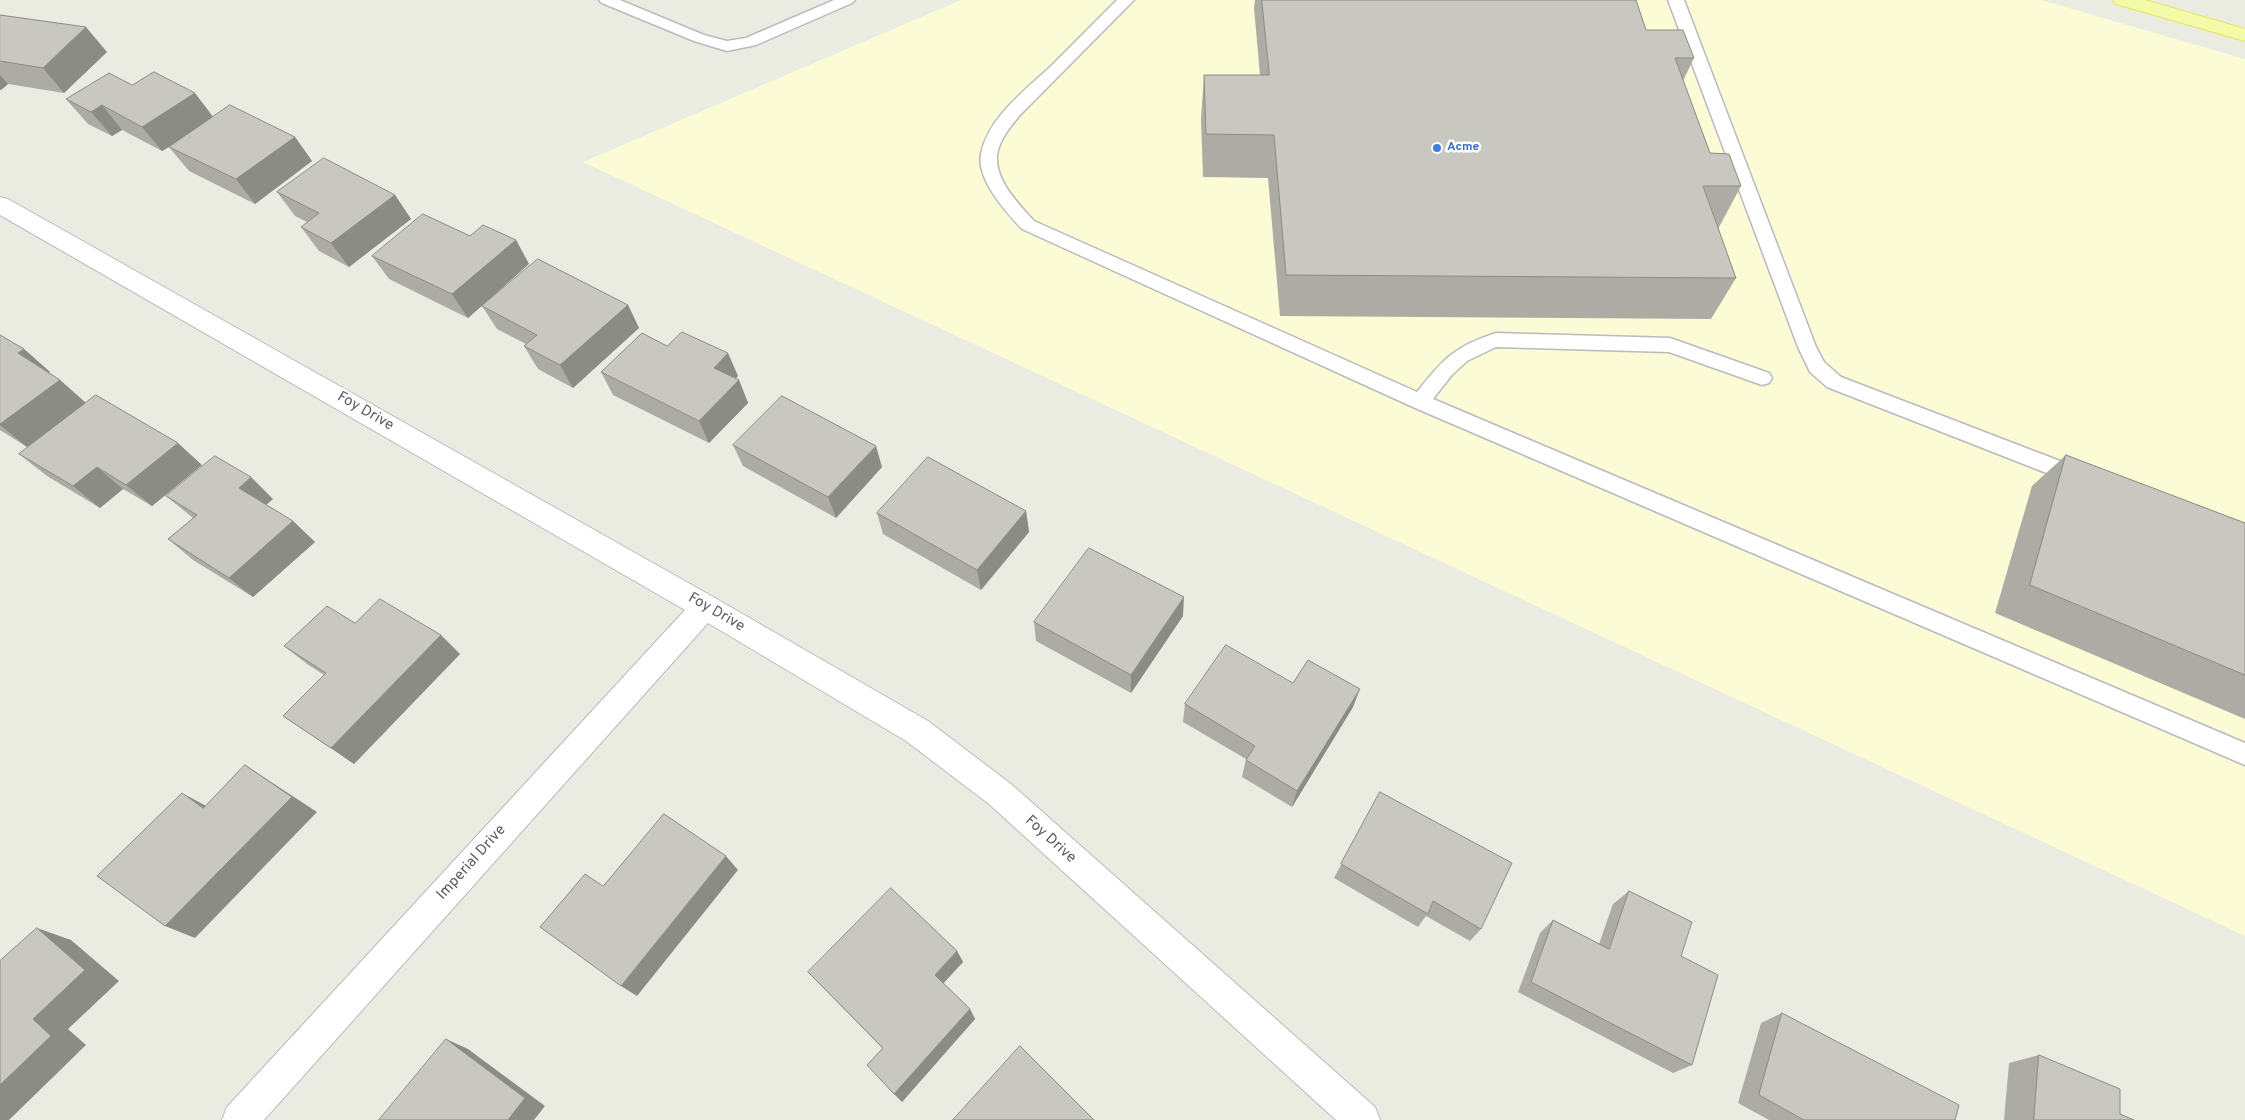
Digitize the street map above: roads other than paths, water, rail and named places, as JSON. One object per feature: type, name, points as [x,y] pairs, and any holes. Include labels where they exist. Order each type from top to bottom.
[{"type":"main road","points":[[2124,0],[2150,3],[2245,34]]},
{"type":"street","name":"Foy Drive","points":[[0,205],[705,607],[916,731],[1000,794],[1362,1120]]},
{"type":"street","name":"Imperial Drive","points":[[240,1120],[705,607]]},
{"type":"lane","points":[[607,0],[699,38],[727,46],[750,42],[848,0]]},
{"type":"lane","points":[[1126,0],[1014,111],[998,132],[989,155],[993,178],[1008,203],[1028,225],[1057,240],[1420,402],[2245,754]]},
{"type":"lane","points":[[1676,0],[1807,347],[1824,375],[1867,396],[2098,484]]},
{"type":"lane","points":[[1420,402],[1457,357],[1476,346],[1496,340],[1653,342],[1670,345],[1762,378]]},
{"type":"place","name":"Acme","points":[[1437,148]]}]
